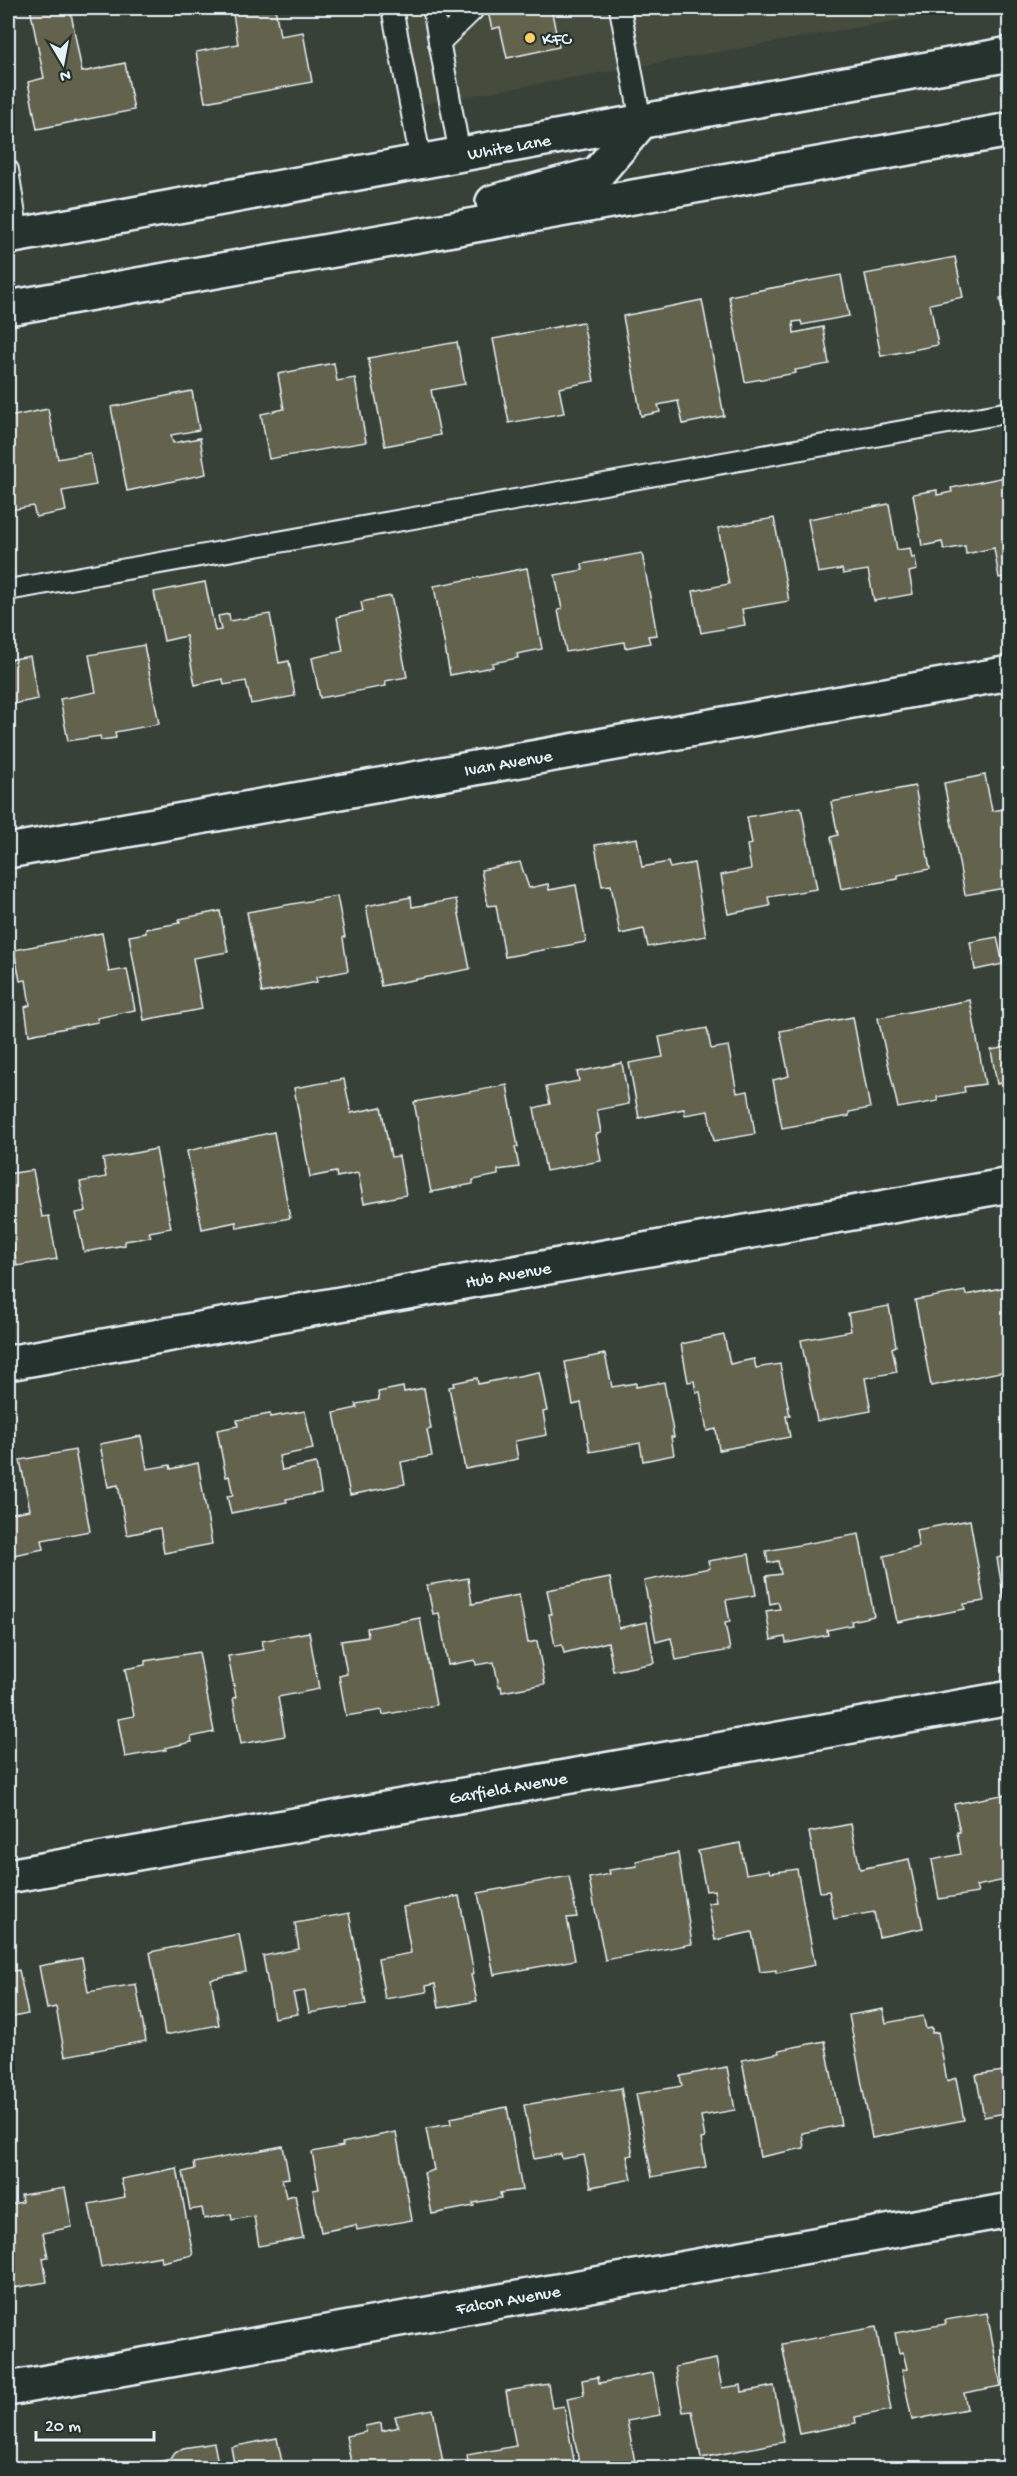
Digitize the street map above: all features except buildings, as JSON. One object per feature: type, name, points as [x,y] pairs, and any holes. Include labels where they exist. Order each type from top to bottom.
[{"type":"street","name":"White Lane","points":[[13,236],[1010,54]]},
{"type":"street","points":[[274,260],[597,174],[641,122]]},
{"type":"street","points":[[8,308],[1010,130]]},
{"type":"street","name":"Ivan Avenue","points":[[8,851],[1010,673]]},
{"type":"street","name":"Hub Avenue","points":[[8,1364],[1010,1185]]},
{"type":"street","name":"Garfield Avenue","points":[[8,1876],[1010,1698]]},
{"type":"street","name":"Falcon Avenue","points":[[8,2389],[1010,2210]]},
{"type":"lane","points":[[392,8],[421,162]]},
{"type":"lane","points":[[433,8],[460,155]]},
{"type":"lane","points":[[439,43],[472,11],[471,8]]},
{"type":"lane","points":[[620,8],[641,122]]},
{"type":"lane","points":[[8,170],[13,236]]},
{"type":"lane","points":[[8,590],[1010,412]]},
{"type":"shaded area","points":[[395,8],[967,8],[413,106]]},
{"type":"place","name":"KFC","points":[[530,38]]}]
